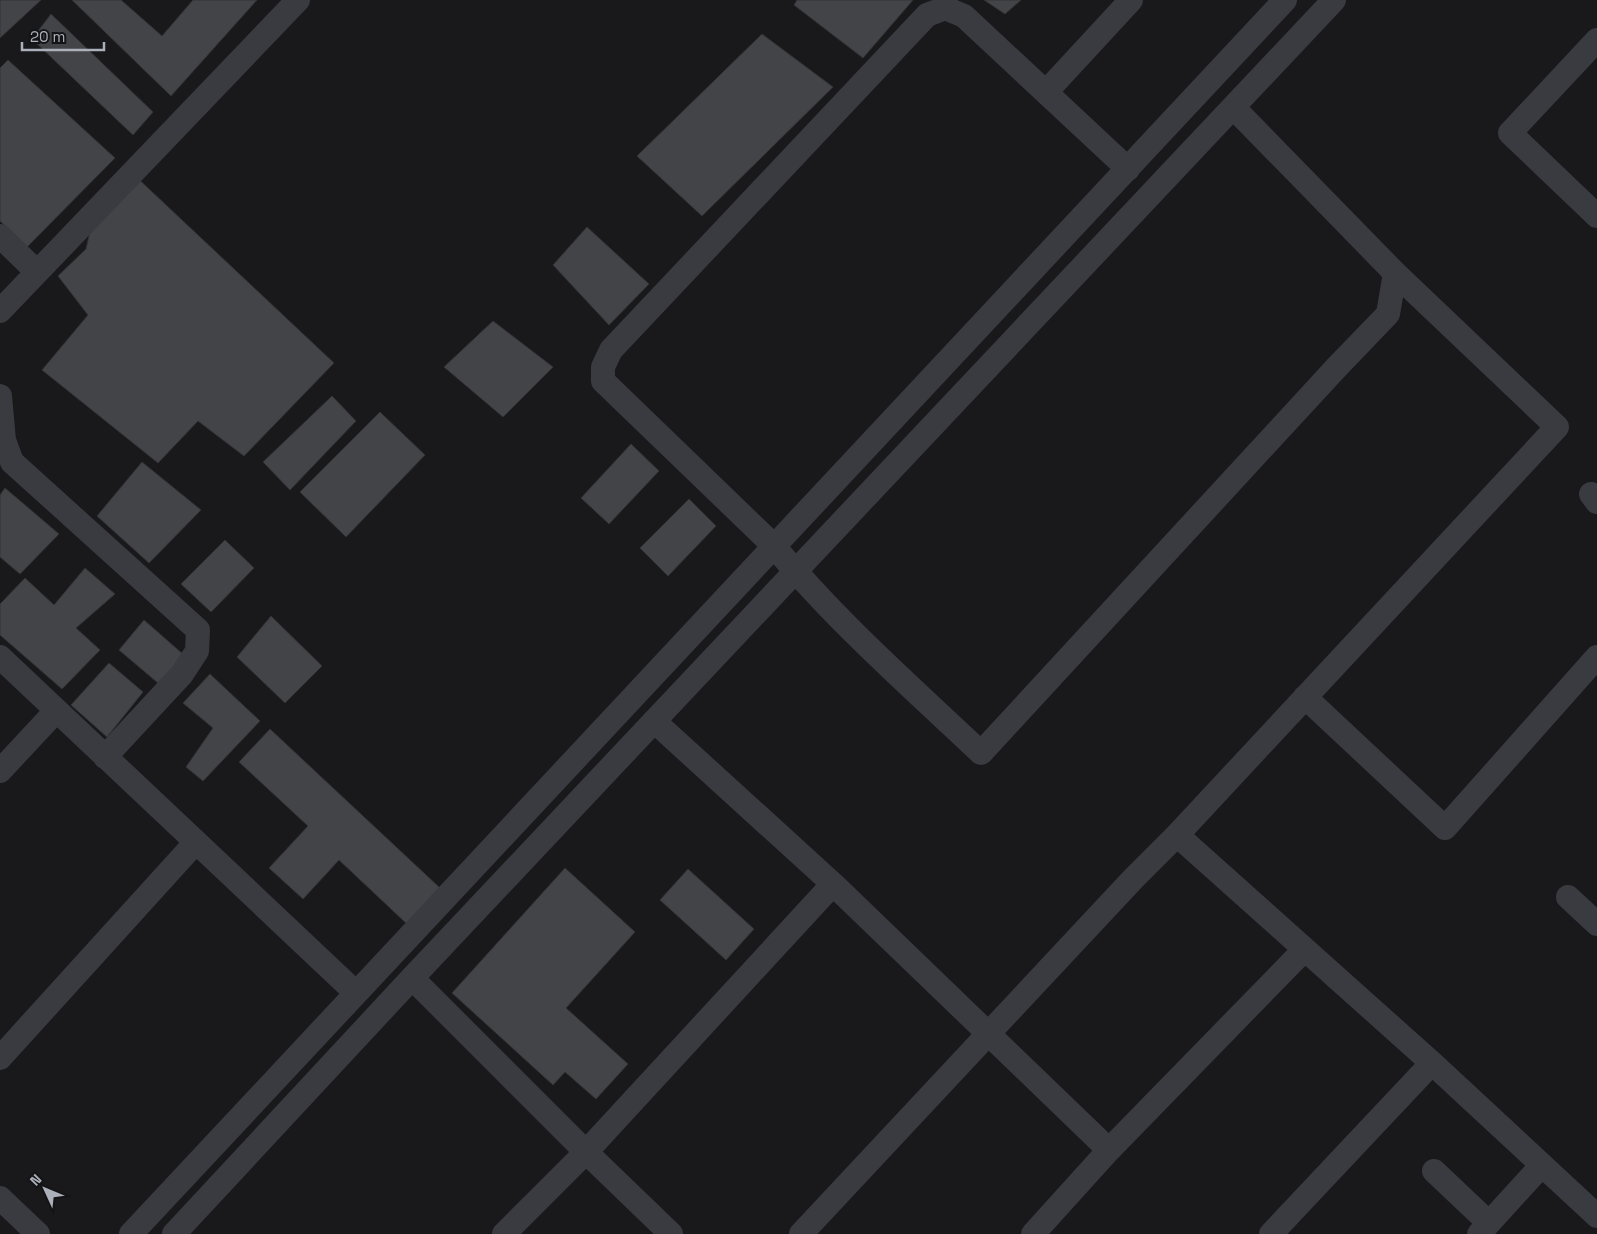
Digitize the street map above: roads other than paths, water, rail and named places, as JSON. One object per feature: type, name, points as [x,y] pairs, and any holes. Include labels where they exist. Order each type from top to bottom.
[{"type":"street","points":[[0,311],[36,271],[298,0]]},
{"type":"street","points":[[1046,92],[1131,0]]},
{"type":"street","points":[[174,1234],[412,978],[1334,0]]},
{"type":"street","points":[[131,1234],[1128,170],[1280,2]]},
{"type":"street","points":[[1128,170],[964,16],[945,8],[927,15],[611,350],[603,366],[603,381],[774,546],[795,572],[852,631],[981,753],[1388,314],[1395,273]]},
{"type":"street","points":[[1597,40],[1510,134],[1597,216]]},
{"type":"street","points":[[801,1234],[1133,879],[1177,836],[1557,427],[1395,273],[1233,107]]},
{"type":"street","points":[[0,236],[36,271]]},
{"type":"street","points":[[0,396],[4,440],[12,462],[198,630],[197,651],[182,674],[105,757]]},
{"type":"street","points":[[0,657],[356,993]]},
{"type":"street","points":[[1305,697],[1445,828],[1597,657]]},
{"type":"street","points":[[0,771],[56,711]]},
{"type":"street","points":[[654,721],[833,884],[1109,1150]]},
{"type":"street","points":[[1177,836],[1432,1063],[1597,1216]]},
{"type":"street","points":[[0,1058],[196,842]]},
{"type":"street","points":[[504,1234],[586,1152],[833,884]]},
{"type":"street","points":[[1568,897],[1597,924]]},
{"type":"street","points":[[1033,1234],[1109,1150],[1304,950]]},
{"type":"street","points":[[412,978],[671,1234]]},
{"type":"street","points":[[1271,1234],[1432,1063]]},
{"type":"street","points":[[1434,1171],[1484,1228],[1542,1165]]},
{"type":"street","points":[[0,1198],[38,1234]]}]
